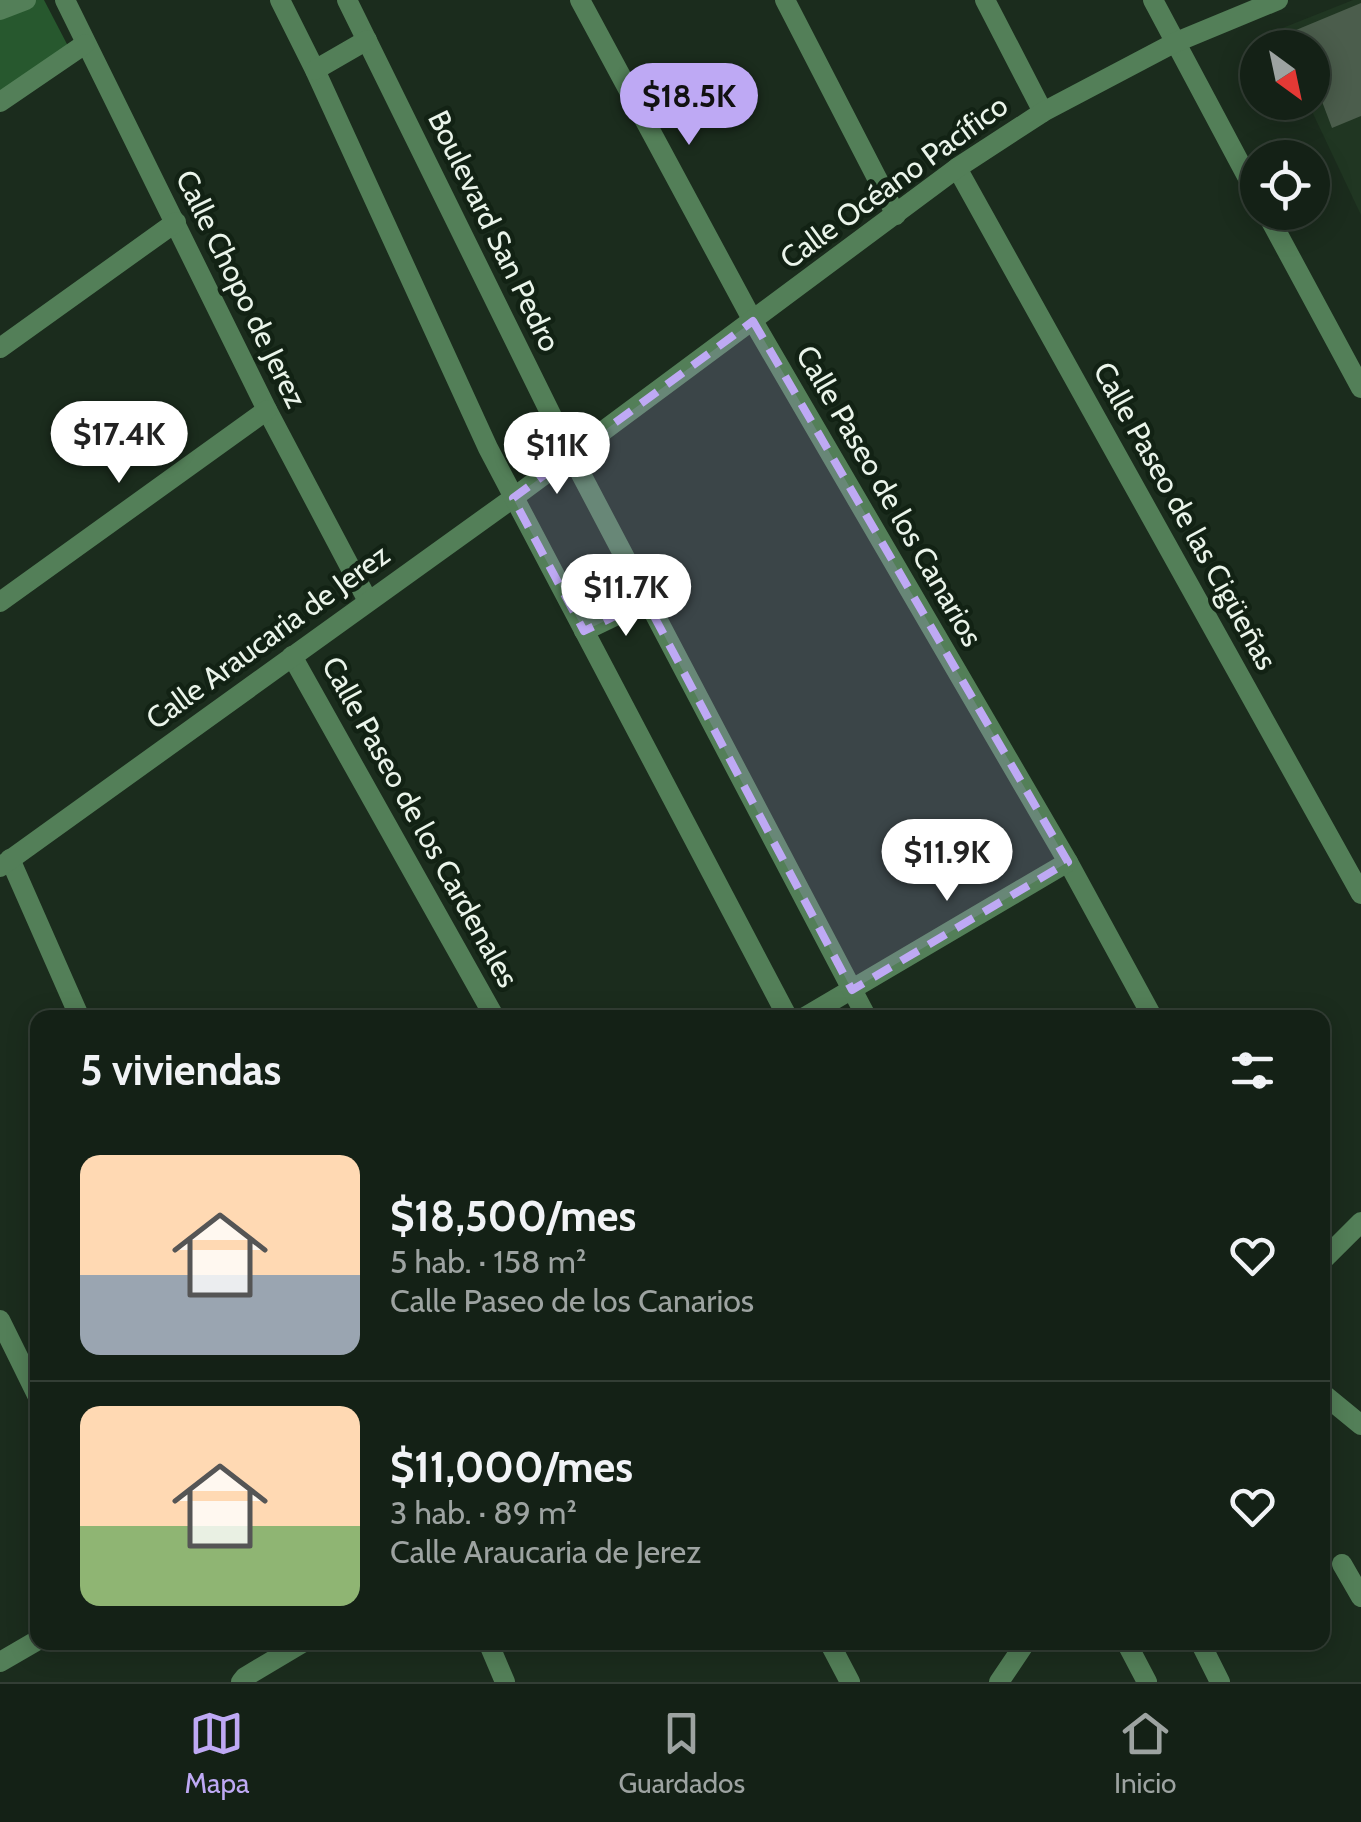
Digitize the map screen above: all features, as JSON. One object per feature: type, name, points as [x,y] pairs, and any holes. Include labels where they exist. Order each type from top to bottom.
[{"type":"street","points":[[0,10],[26,0]]},
{"type":"street","name":"Calle Chopo de Jerez","points":[[65,0],[267,410],[368,602]]},
{"type":"street","points":[[280,0],[480,430],[784,1010]]},
{"type":"street","name":"Boulevard San Pedro","points":[[347,0],[571,456],[863,1010]]},
{"type":"street","name":"Calle Paseo de los Canarios","points":[[580,0],[753,320],[1068,862],[1149,1010]]},
{"type":"street","points":[[785,0],[896,214]]},
{"type":"street","points":[[985,0],[1044,112]]},
{"type":"street","points":[[1153,0],[1240,164]]},
{"type":"street","name":"Calle Océano Pacífico","points":[[571,456],[957,168],[1044,112],[1174,43],[1278,0]]},
{"type":"street","points":[[314,70],[368,40]]},
{"type":"street","points":[[0,102],[85,44]]},
{"type":"street","name":"Calle Paseo de las Cigüeñas","points":[[957,168],[1361,894]]},
{"type":"street","points":[[0,348],[176,222]]},
{"type":"street","points":[[1276,230],[1361,388]]},
{"type":"street","points":[[0,602],[267,410]]},
{"type":"street","name":"Calle Araucaria de Jerez","points":[[5,863],[571,456]]},
{"type":"street","points":[[584,632],[646,601]]},
{"type":"street","name":"Calle Paseo de los Cardenales","points":[[292,656],[491,1010]]},
{"type":"street","points":[[816,1010],[1068,862]]},
{"type":"street","points":[[5,863],[76,1010]]},
{"type":"street","points":[[1330,1253],[1361,1222]]},
{"type":"street","points":[[0,1320],[30,1382]]},
{"type":"street","points":[[1330,1400],[1361,1426]]},
{"type":"street","points":[[1342,1564],[1361,1597]]},
{"type":"street","points":[[0,1662],[30,1645]]},
{"type":"street","points":[[241,1682],[291,1650]]},
{"type":"street","points":[[491,1650],[505,1682]]},
{"type":"street","points":[[833,1650],[850,1682]]},
{"type":"street","points":[[999,1682],[1021,1650]]},
{"type":"street","points":[[1130,1650],[1146,1682]]},
{"type":"street","points":[[1204,1650],[1220,1682]]},
{"type":"highlighted area","points":[[753,321],[1068,862],[852,990],[646,601],[584,631],[513,498]]},
{"type":"shaded area","points":[[1361,0],[1361,215],[1330,149],[1330,140],[1326,140],[1316,120],[1330,120],[1330,30],[1278,30]]},
{"type":"green space","points":[[0,0],[44,0],[69,48],[0,92]]},
{"type":"building","points":[[1361,3],[1361,116],[1332,128],[1330,30],[1296,30]]}]
